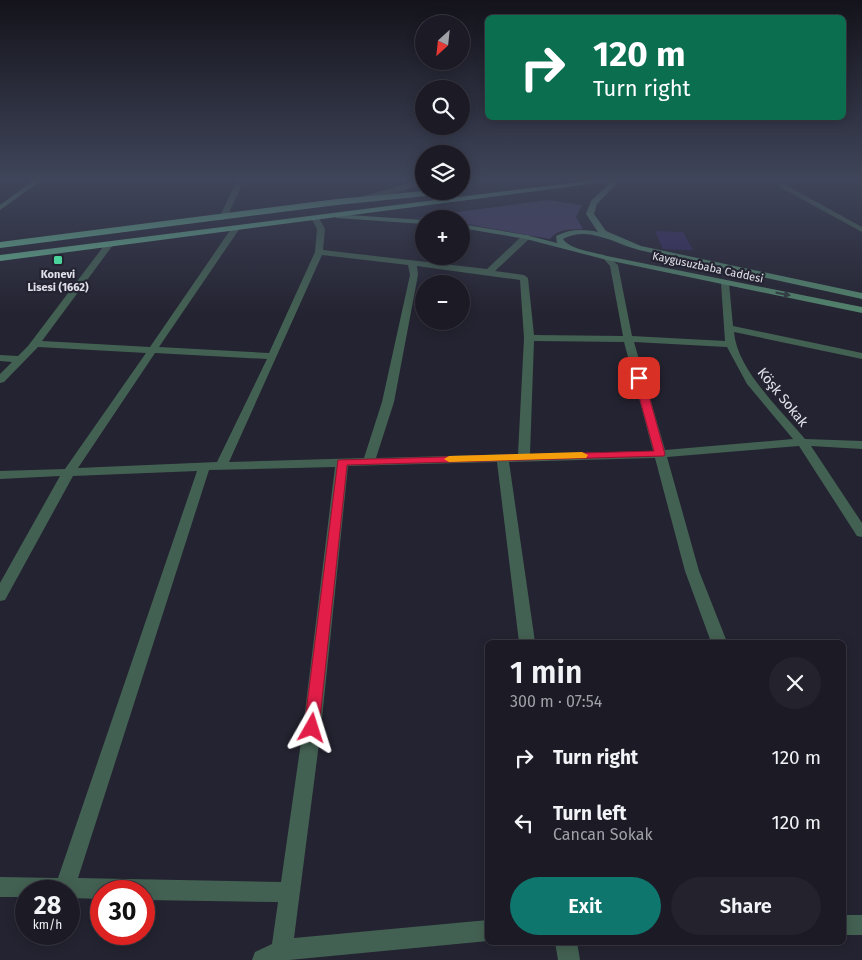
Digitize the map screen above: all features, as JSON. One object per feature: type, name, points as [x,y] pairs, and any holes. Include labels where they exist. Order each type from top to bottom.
[{"type":"highway","points":[[0,244],[163,225]]},
{"type":"highway","points":[[0,258],[261,225]]},
{"type":"main road","name":"Kaygusuzbaba Caddesi","points":[[597,225],[611,237],[661,254],[862,296]]},
{"type":"main road","name":"Kaygusuzbaba Caddesi","points":[[470,228],[526,237],[607,258],[862,310]]},
{"type":"main road","points":[[574,250],[562,244],[560,238],[566,233],[579,232],[611,237]]},
{"type":"street","points":[[221,466],[319,252],[321,229],[319,225]]},
{"type":"street","points":[[0,596],[69,472],[236,228]]},
{"type":"street","points":[[489,272],[526,237]]},
{"type":"street","points":[[0,380],[35,344],[109,245]]},
{"type":"street","points":[[319,252],[489,272],[524,278],[529,338],[524,457]]},
{"type":"street","points":[[607,258],[614,265],[628,339],[692,571],[718,640]]},
{"type":"street","points":[[369,461],[388,402],[414,275],[412,263]]},
{"type":"street","name":"Köşk Sokak","points":[[725,283],[730,344],[751,382],[802,442],[862,533]]},
{"type":"street","points":[[728,328],[862,356]]},
{"type":"street","points":[[529,338],[628,339],[730,344]]},
{"type":"street","points":[[35,344],[273,356]]},
{"type":"street","points":[[0,358],[20,359]]},
{"type":"street","points":[[0,475],[369,461],[660,454],[802,442],[862,445]]},
{"type":"street","points":[[502,458],[527,640]]},
{"type":"street","points":[[282,950],[312,728],[342,462]]},
{"type":"street","points":[[67,880],[204,467]]},
{"type":"street","points":[[0,887],[15,887]]},
{"type":"street","points":[[80,888],[290,892]]},
{"type":"street","points":[[846,925],[862,925]]},
{"type":"street","points":[[263,960],[282,950],[485,930]]},
{"type":"street","points":[[566,945],[569,960]]},
{"type":"shaded area","points":[[471,225],[581,225],[583,229],[561,231],[550,239]]},
{"type":"building","points":[[655,231],[683,232],[693,250],[663,249]]},
{"type":"slow traffic","points":[[449,459],[582,455]]},
{"type":"place","name":"Konevi Lisesi (1662)","points":[[58,260]]},
{"type":"route","points":[[312,728],[342,462],[660,454],[639,378]]}]
